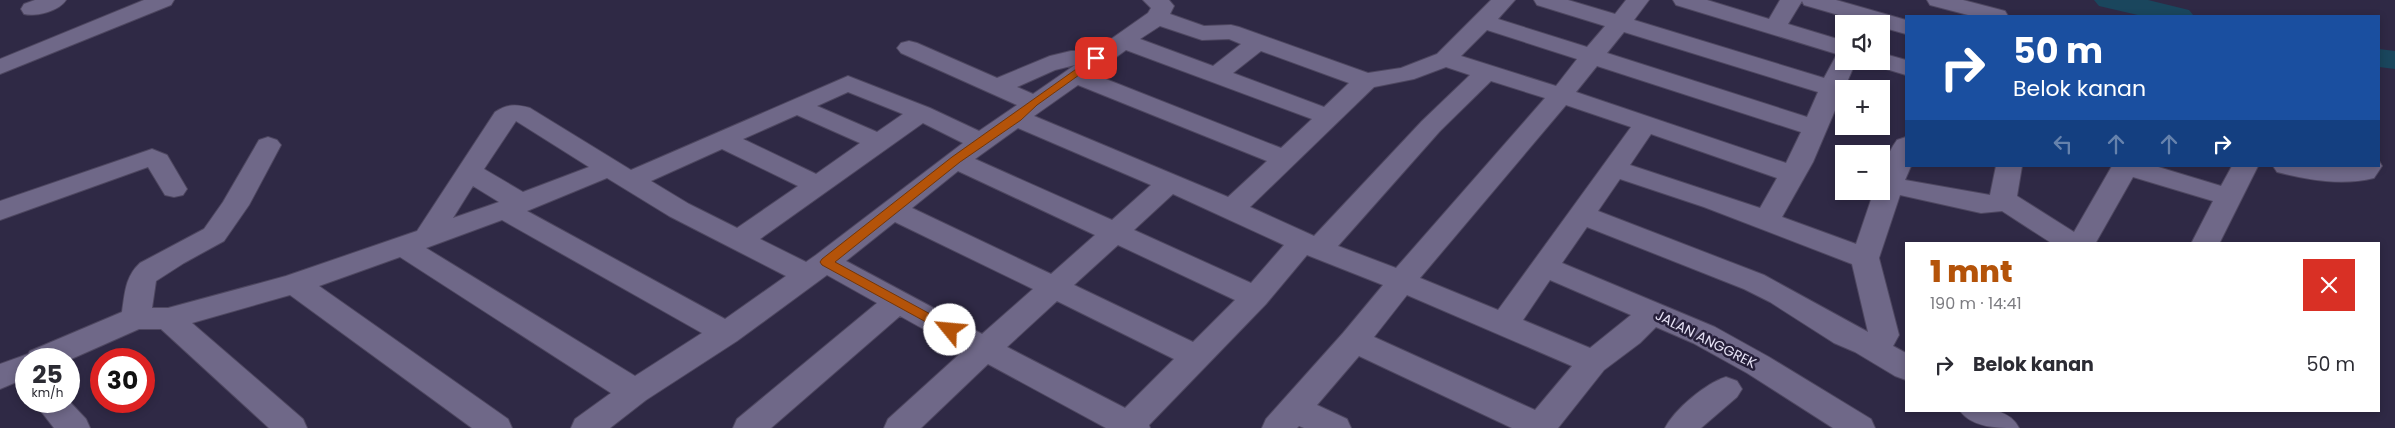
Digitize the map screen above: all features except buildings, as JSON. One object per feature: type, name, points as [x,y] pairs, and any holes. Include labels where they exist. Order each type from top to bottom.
[{"type":"street","points":[[32,9],[55,0]]},
{"type":"street","points":[[0,67],[164,0]]},
{"type":"street","points":[[587,428],[635,392],[726,333],[817,269],[956,160],[1096,58],[1123,41],[1155,8],[1190,30],[1202,33],[1231,32],[1366,81],[1406,74],[1445,59],[1504,0]]},
{"type":"street","points":[[1545,0],[1831,88]]},
{"type":"street","points":[[1335,428],[1286,418],[1354,341],[1401,281],[1561,95],[1638,0]]},
{"type":"street","points":[[1684,0],[1835,46]]},
{"type":"street","points":[[1775,27],[1791,0]]},
{"type":"street","points":[[1812,0],[1905,27]]},
{"type":"street","points":[[1938,0],[1993,15]]},
{"type":"street","points":[[1482,21],[1815,128]]},
{"type":"street","points":[[1123,41],[1327,116]]},
{"type":"street","points":[[1217,74],[1259,41]]},
{"type":"street","points":[[909,48],[998,86],[1025,111],[1171,182],[1310,245],[1593,362]]},
{"type":"street","points":[[998,86],[1064,59],[1086,56],[1096,58]]},
{"type":"street","points":[[1445,59],[1561,95],[1792,174]]},
{"type":"street","points":[[1890,63],[1905,68]]},
{"type":"street","points":[[1766,220],[1800,162],[1840,70]]},
{"type":"street","points":[[415,241],[470,172],[504,117],[512,112],[520,113],[619,174],[738,241],[817,269],[897,302],[1129,427],[1195,356],[1487,72]]},
{"type":"street","points":[[1075,75],[1284,159]]},
{"type":"street","points":[[1231,209],[1366,81]]},
{"type":"street","points":[[69,348],[136,318],[168,319],[295,284],[513,206],[619,174],[722,139],[848,83],[921,113],[981,142]]},
{"type":"street","points":[[797,106],[879,142]]},
{"type":"street","points":[[738,241],[921,113]]},
{"type":"street","points":[[1504,324],[1544,266],[1616,169],[1646,124]]},
{"type":"street","points":[[722,139],[818,185]]},
{"type":"street","points":[[136,318],[142,278],[150,270],[214,235],[235,205],[268,145]]},
{"type":"street","points":[[1905,148],[1890,185],[1981,204],[1996,204],[2003,199],[2009,167]]},
{"type":"street","points":[[0,211],[152,157],[158,160],[174,189]]},
{"type":"street","points":[[956,160],[1256,297]]},
{"type":"street","points":[[2082,242],[2125,167]]},
{"type":"street","points":[[2129,167],[2229,197]]},
{"type":"street","points":[[2206,242],[2244,167]]},
{"type":"street","points":[[2292,167],[2341,175],[2365,172],[2368,167]]},
{"type":"street","points":[[1616,169],[1766,220],[1865,258]]},
{"type":"street","points":[[470,172],[513,206],[726,333]]},
{"type":"street","points":[[900,428],[1171,182]]},
{"type":"street","points":[[2003,199],[2070,242]]},
{"type":"street","points":[[1866,344],[1879,343],[1884,335],[1865,258],[1885,200]]},
{"type":"street","points":[[892,209],[1195,356]]},
{"type":"street","points":[[1582,215],[1754,282],[1780,295],[1845,336],[1866,344],[1905,367]]},
{"type":"street","points":[[415,241],[635,392]]},
{"type":"street","name":"JALAN ANGGREK","points":[[1544,266],[1704,335],[1758,365],[1860,428]]},
{"type":"street","points":[[295,284],[496,428]]},
{"type":"street","points":[[749,428],[897,302]]},
{"type":"street","points":[[1354,341],[1539,427],[1593,362],[1629,335],[1652,312]]},
{"type":"street","points":[[168,319],[291,428]]},
{"type":"street","points":[[1695,424],[1726,389]]},
{"type":"street","points":[[1978,412],[2005,428],[2013,412]]},
{"type":"street","points":[[60,413],[74,428]]},
{"type":"waterway","points":[[2109,0],[2175,15]]},
{"type":"waterway","points":[[2380,58],[2395,60]]},
{"type":"route","points":[[950,330],[826,262],[956,160],[1017,118],[1034,103],[1096,58]]}]
